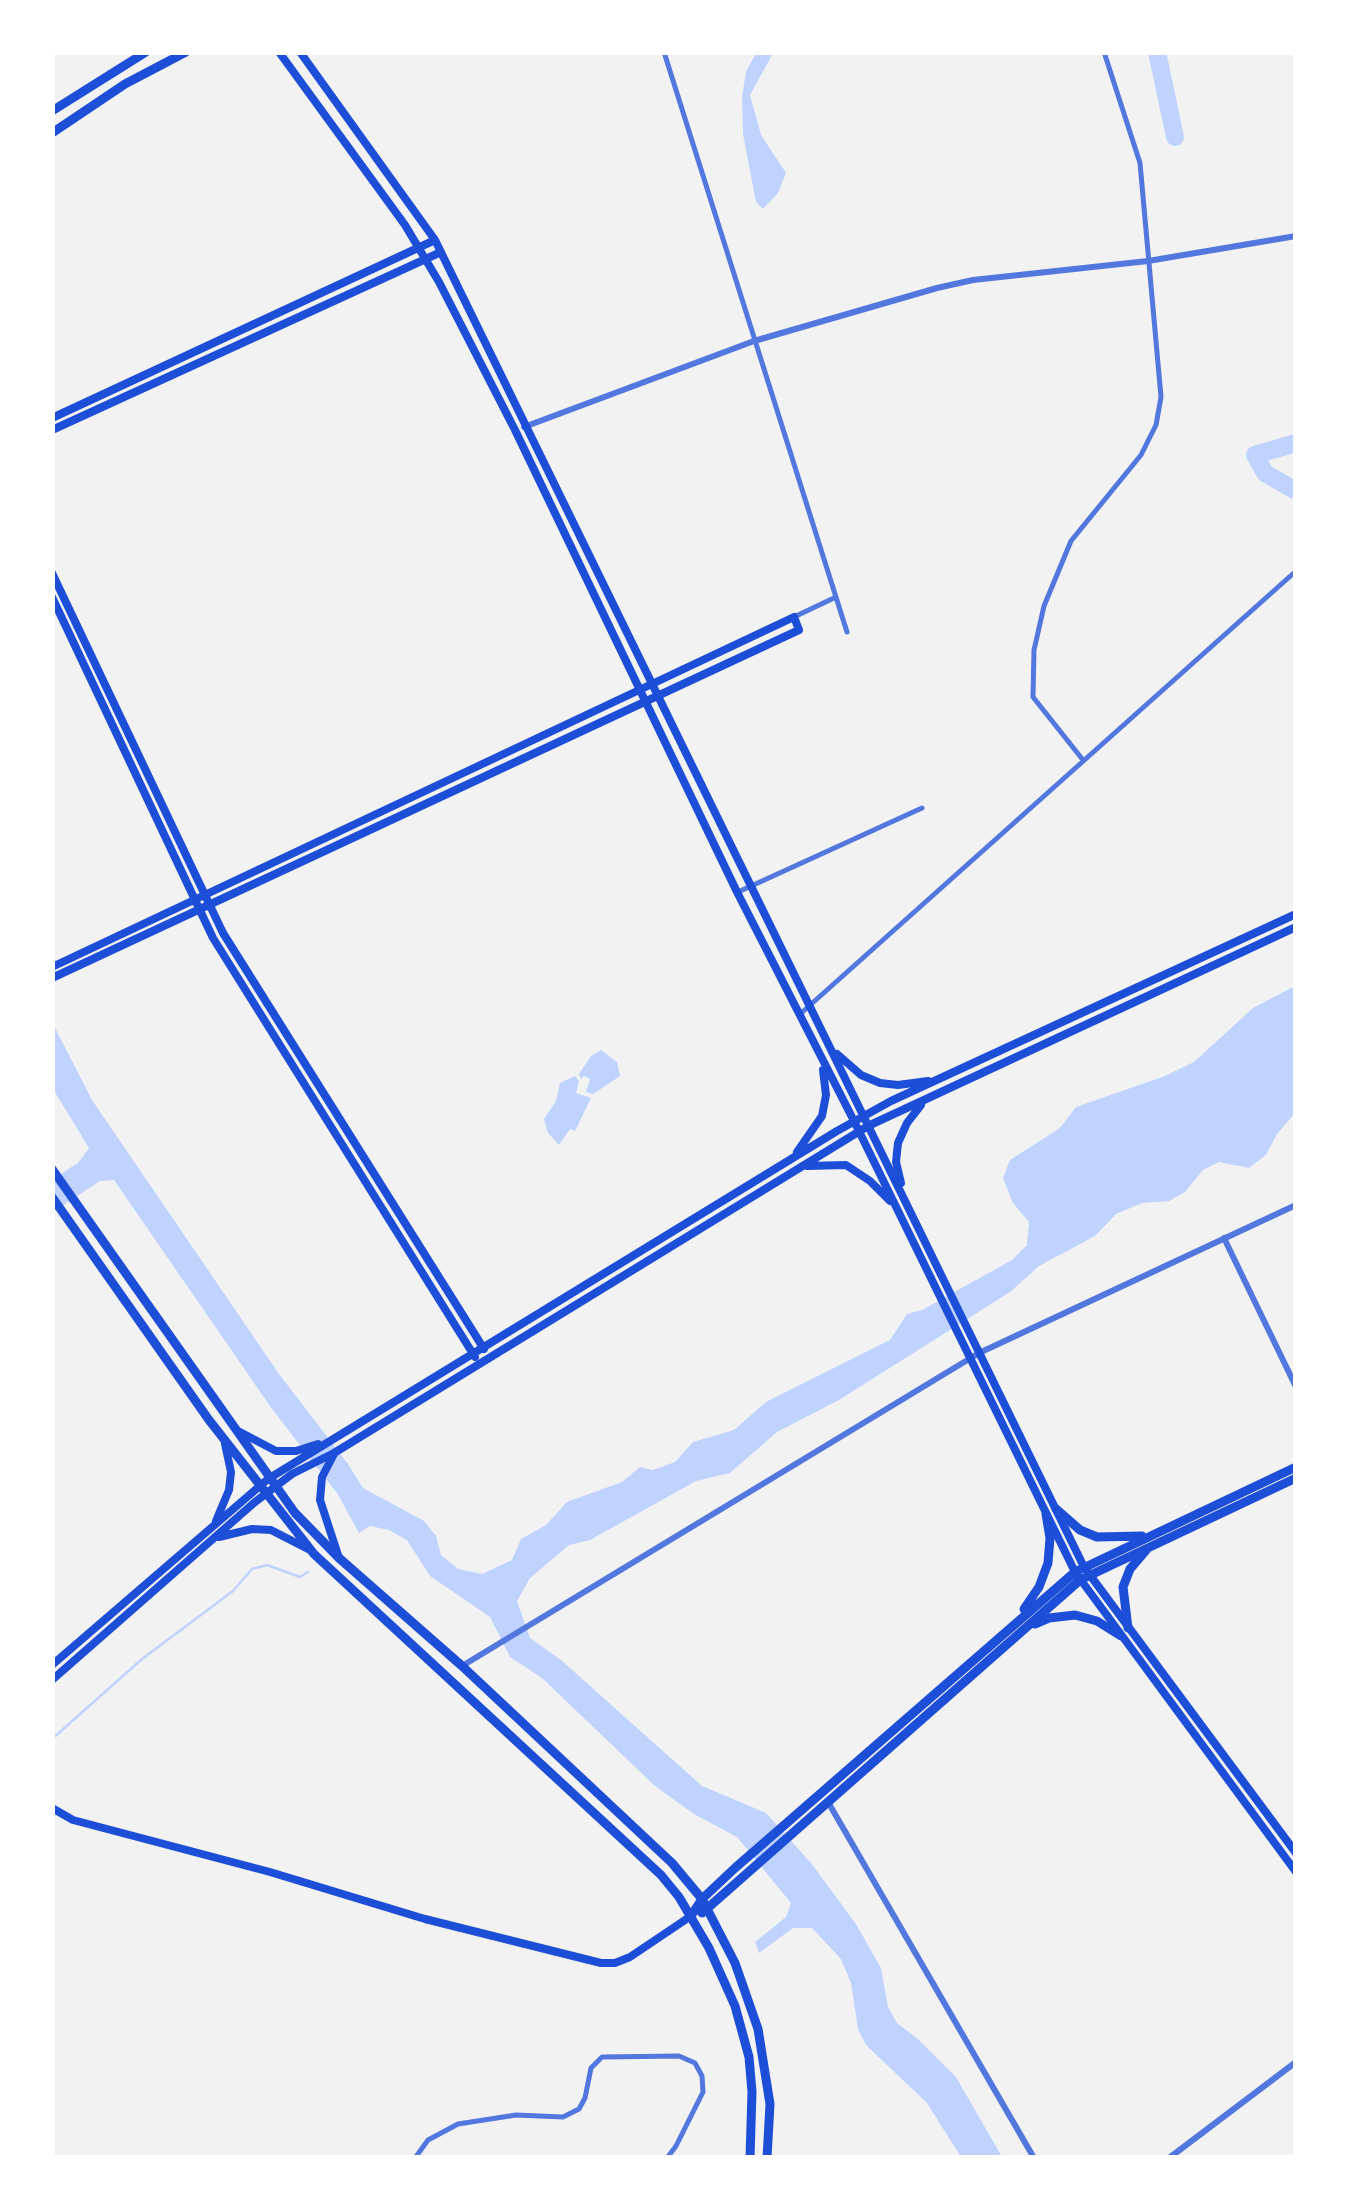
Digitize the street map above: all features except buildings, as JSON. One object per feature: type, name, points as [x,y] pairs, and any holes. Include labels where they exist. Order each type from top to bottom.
[{"type":"main road","points":[[52,112],[146,52]]},
{"type":"main road","points":[[52,133],[125,84],[186,52]]},
{"type":"main road","points":[[279,52],[427,258],[648,700],[737,892],[1082,1574],[1296,1872]]},
{"type":"main road","points":[[300,52],[435,240],[971,1335],[1051,1512],[1044,1576],[1015,1630],[828,1802],[735,1868],[702,1900],[692,1916]]},
{"type":"main road","points":[[52,418],[435,240]]},
{"type":"main road","points":[[52,430],[440,252]]},
{"type":"main road","points":[[52,573],[222,934],[489,1358]]},
{"type":"main road","points":[[52,597],[213,938],[479,1363]]},
{"type":"main road","points":[[52,978],[207,901],[642,688],[794,617],[799,630],[207,901]]},
{"type":"main road","points":[[52,967],[197,906]]},
{"type":"main road","points":[[52,1665],[214,1525],[327,1442],[788,1161],[864,1116],[942,1077],[1296,914]]},
{"type":"main road","points":[[52,1680],[214,1538],[266,1487],[334,1453],[868,1126],[1296,926]]},
{"type":"main road","points":[[831,1048],[861,1075],[880,1083],[898,1086],[942,1077]]},
{"type":"main road","points":[[788,1161],[822,1116],[826,1087],[819,1056]]},
{"type":"main road","points":[[906,1202],[896,1162],[898,1143],[914,1112],[941,1092]]},
{"type":"main road","points":[[794,1170],[814,1164],[846,1166],[870,1181],[897,1209]]},
{"type":"main road","points":[[54,1172],[233,1429],[266,1487],[314,1554]]},
{"type":"main road","points":[[52,1198],[224,1440],[266,1487],[672,1863],[702,1900],[746,1989],[758,2028],[770,2104],[767,2158]]},
{"type":"main road","points":[[233,1429],[284,1452],[327,1442]]},
{"type":"main road","points":[[214,1525],[230,1490],[230,1464],[224,1440]]},
{"type":"main road","points":[[334,1453],[322,1477],[320,1500],[339,1558]]},
{"type":"main road","points":[[1280,1474],[1296,1456]]},
{"type":"main road","points":[[52,1808],[72,1820],[270,1872],[443,1924],[601,1963],[615,1963],[692,1916],[708,1911],[786,1831],[1082,1574],[1296,1466]]},
{"type":"main road","points":[[1051,1512],[1097,1537],[1151,1540],[1296,1478]]},
{"type":"main road","points":[[214,1538],[252,1529],[271,1530],[314,1554],[661,1875],[692,1916],[726,1984],[749,2057],[750,2158]]},
{"type":"main road","points":[[1124,1632],[1122,1596],[1126,1578],[1151,1540]]},
{"type":"main road","points":[[1015,1630],[1075,1614],[1124,1632],[1296,1853]]},
{"type":"street","points":[[664,52],[847,632]]},
{"type":"street","points":[[1084,760],[1033,698],[1034,650],[1044,606],[1072,541],[1141,454],[1156,425],[1161,396],[1140,164],[1104,52]]},
{"type":"street","points":[[515,430],[754,342],[973,280],[1148,261],[1296,236]]},
{"type":"street","points":[[799,1015],[1296,570]]},
{"type":"street","points":[[794,617],[836,597]]},
{"type":"street","points":[[737,892],[922,808]]},
{"type":"street","points":[[462,1666],[979,1353],[1296,1205]]},
{"type":"street","points":[[1224,1238],[1296,1387]]},
{"type":"street","points":[[828,1802],[1034,2158]]},
{"type":"street","points":[[415,2158],[428,2140],[458,2124],[516,2116],[563,2117],[579,2108],[591,2068],[602,2057],[679,2056],[695,2063],[702,2076],[703,2092],[667,2158]]},
{"type":"street","points":[[1168,2158],[1296,2062]]},
{"type":"water","points":[[756,53],[773,53],[750,95],[761,135],[786,173],[778,193],[763,209],[756,202],[743,134],[746,72]]},
{"type":"water","points":[[1295,986],[1295,1113],[1266,1155],[1249,1168],[1219,1162],[1203,1170],[1185,1192],[1169,1201],[1142,1203],[1116,1214],[1095,1236],[1039,1266],[1010,1292],[839,1400],[777,1432],[730,1473],[696,1481],[590,1540],[569,1545],[530,1578],[517,1601],[530,1638],[561,1660],[702,1786],[766,1813],[811,1863],[856,1924],[881,1968],[888,2007],[897,2023],[956,2077],[1002,2157],[961,2157],[927,2103],[866,2045],[858,2029],[851,1983],[841,1959],[812,1928],[793,1928],[759,1953],[755,1942],[786,1917],[791,1903],[737,1837],[694,1814],[655,1786],[542,1678],[510,1657],[490,1617],[430,1576],[407,1540],[370,1526],[359,1533],[337,1493],[272,1409],[114,1180],[100,1181],[53,1212],[53,1179],[78,1163],[89,1148],[53,1089],[52,1022],[92,1100],[279,1374],[363,1488],[424,1521],[436,1536],[441,1555],[458,1569],[482,1574],[512,1560],[521,1539],[546,1525],[567,1502],[622,1482],[640,1467],[653,1470],[675,1462],[693,1442],[734,1430],[766,1402],[890,1340],[907,1314],[922,1310],[1012,1260],[1027,1245],[1029,1222],[1013,1203],[1003,1178],[1010,1160],[1060,1128],[1076,1107],[1194,1062],[1253,1008]]},
{"type":"water","points":[[601,1050],[617,1062],[620,1076],[593,1094],[586,1092],[590,1079],[581,1079],[579,1074],[591,1056]]},
{"type":"water","points":[[575,1076],[579,1081],[576,1093],[591,1098],[575,1131],[570,1129],[559,1145],[548,1133],[544,1119],[556,1101],[560,1083]]},
{"type":"waterway","points":[[52,56],[56,52]]},
{"type":"waterway","points":[[1157,52],[1175,137]]},
{"type":"waterway","points":[[1296,443],[1255,455],[1265,473],[1296,491]]},
{"type":"waterway","points":[[52,1739],[142,1659],[233,1591],[252,1569],[267,1565],[300,1577],[308,1572]]}]
